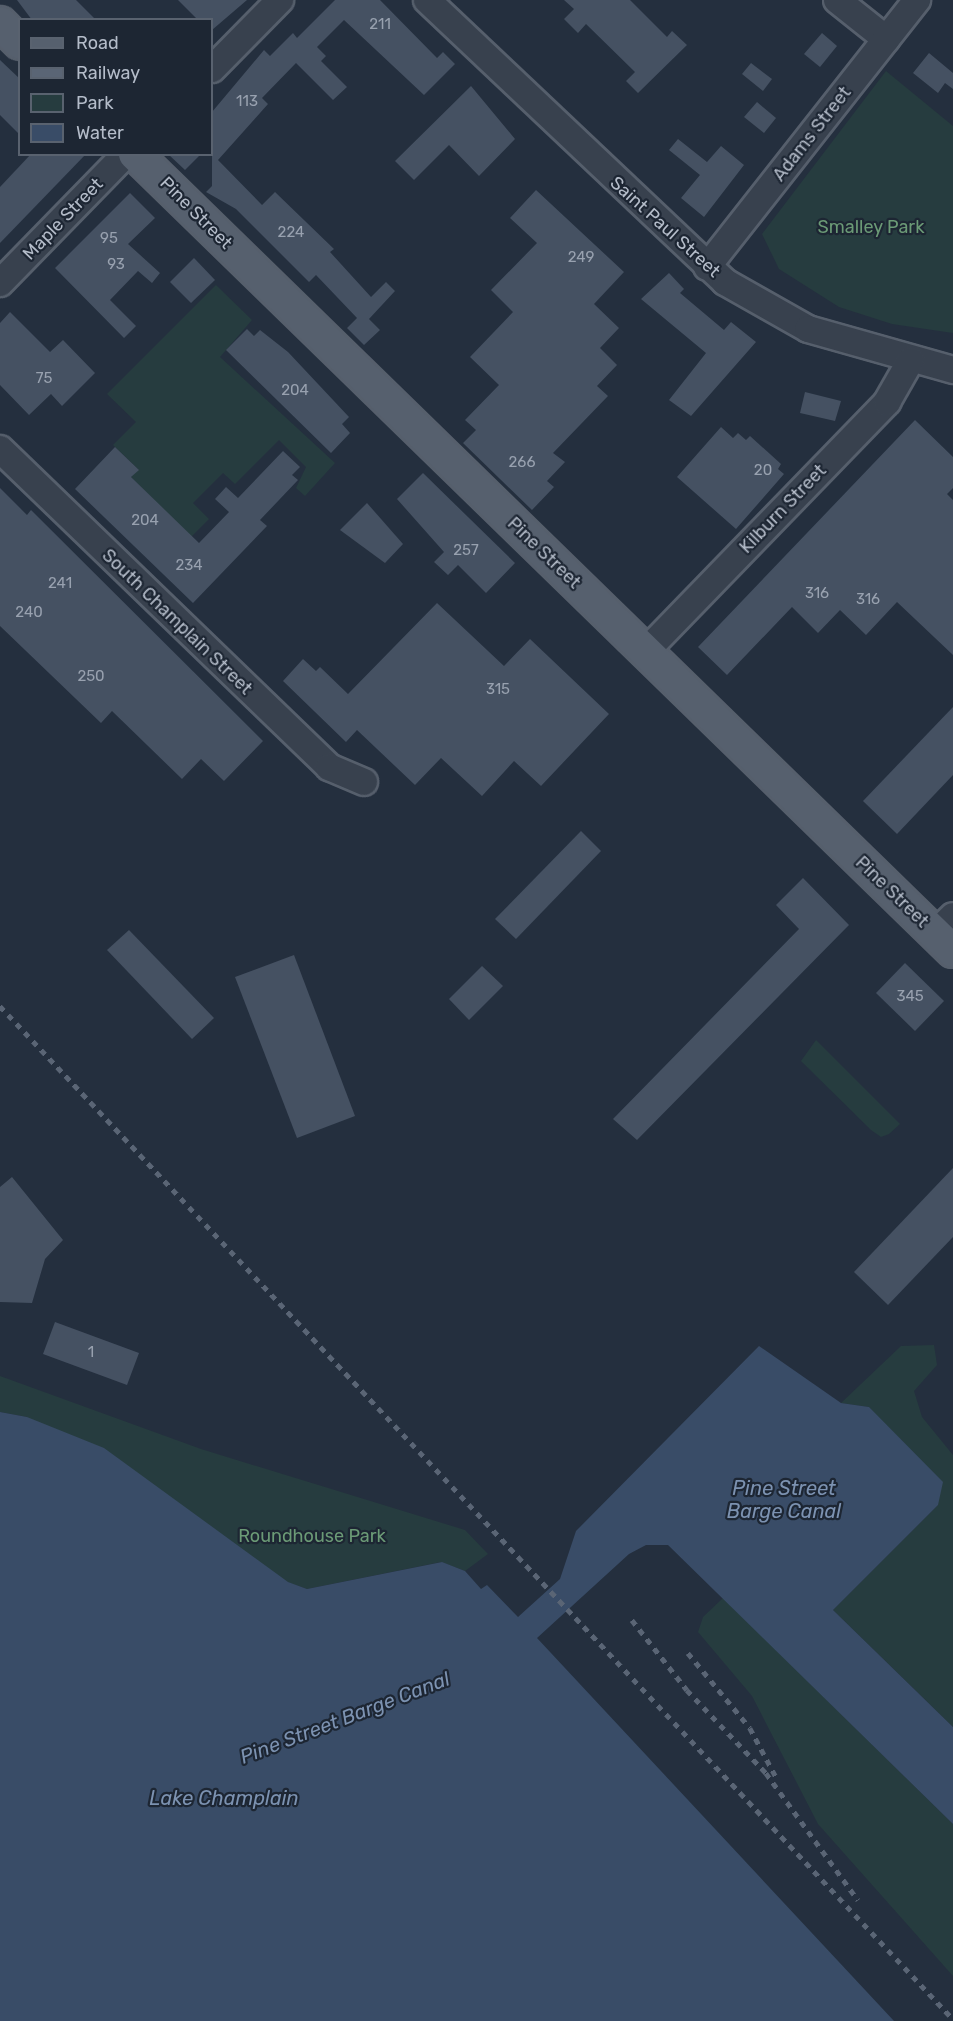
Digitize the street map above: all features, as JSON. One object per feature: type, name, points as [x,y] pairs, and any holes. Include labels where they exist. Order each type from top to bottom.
[{"type":"main road","points":[[0,24],[18,41]]},
{"type":"main road","name":"Pine Street","points":[[137,156],[646,651],[947,933]]},
{"type":"street","points":[[213,68],[280,0]]},
{"type":"street","name":"Saint Paul Street","points":[[427,0],[707,267],[751,300],[808,329],[911,360],[953,370]]},
{"type":"street","points":[[837,0],[886,39]]},
{"type":"street","name":"Adams Street","points":[[707,267],[917,0]]},
{"type":"street","name":"Maple Street","points":[[0,283],[124,156]]},
{"type":"street","name":"Kilburn Street","points":[[646,651],[886,402],[911,360]]},
{"type":"street","name":"South Champlain Street","points":[[0,448],[329,767],[364,782]]},
{"type":"green space","name":"Smalley Park","points":[[886,71],[953,126],[953,333],[892,324],[839,307],[779,269],[762,234]]},
{"type":"green space","points":[[216,285],[252,320],[220,357],[335,463],[305,496],[296,488],[306,467],[279,440],[235,484],[223,473],[193,503],[209,519],[191,537],[131,477],[138,469],[113,445],[136,422],[107,394]]},
{"type":"green space","points":[[816,1040],[900,1124],[889,1134],[881,1137],[871,1130],[801,1061]]},
{"type":"green space","points":[[934,1345],[937,1365],[914,1391],[922,1417],[953,1455],[953,1727],[833,1610],[938,1505],[869,1407],[841,1403],[901,1346]]},
{"type":"green space","name":"Roundhouse Park","points":[[0,1376],[201,1449],[465,1530],[488,1554],[465,1571],[441,1562],[307,1589],[287,1582],[27,1417],[0,1412]]},
{"type":"green space","points":[[723,1598],[953,1824],[953,1976],[818,1824],[752,1696],[698,1632],[703,1617]]},
{"type":"water","name":"Lake Champlain","points":[[759,1346],[841,1403],[869,1407],[943,1482],[938,1505],[833,1610],[953,1727],[953,1824],[668,1545],[646,1545],[629,1554],[537,1638],[894,2021],[0,2021],[0,1412],[27,1417],[104,1448],[288,1582],[307,1589],[442,1562],[465,1571],[481,1589],[487,1585],[518,1617],[560,1579],[576,1531]]},
{"type":"building","points":[[17,0],[76,0],[94,18],[30,18]]},
{"type":"building","points":[[178,0],[247,0],[213,29],[213,18],[196,18]]},
{"type":"building","points":[[335,0],[380,0],[437,58],[443,52],[455,64],[424,95],[344,20],[317,47],[326,56],[321,61],[347,87],[333,100],[296,63],[262,98],[268,104],[218,160],[262,205],[275,192],[334,249],[330,252],[371,297],[386,282],[395,291],[369,319],[380,330],[364,345],[347,328],[357,318],[316,275],[309,282],[236,209],[206,192],[212,186],[213,111],[264,50],[270,56],[293,33],[297,38]]},
{"type":"building","points":[[564,0],[630,0],[667,37],[672,31],[687,45],[638,93],[626,81],[635,72],[586,24],[578,33],[564,19],[574,9]]},
{"type":"building","points":[[822,33],[837,46],[820,67],[804,54]]},
{"type":"building","points":[[929,53],[953,73],[953,89],[945,83],[938,93],[913,73]]},
{"type":"building","points":[[0,60],[18,77],[18,133],[0,115]]},
{"type":"building","points":[[751,63],[772,79],[763,91],[742,74]]},
{"type":"building","points":[[471,86],[515,139],[479,176],[449,145],[414,180],[395,161]]},
{"type":"building","points":[[757,102],[776,118],[764,133],[744,117]]},
{"type":"building","points":[[678,139],[707,162],[721,146],[744,165],[704,217],[681,198],[700,175],[669,150]]},
{"type":"building","points":[[29,156],[84,156],[0,243],[0,187]]},
{"type":"building","points":[[170,156],[199,156],[185,170]]},
{"type":"building","points":[[536,190],[624,272],[594,304],[619,328],[600,348],[617,365],[597,386],[608,396],[553,453],[565,462],[547,481],[554,487],[532,510],[463,443],[476,430],[465,420],[499,385],[470,357],[513,312],[491,290],[537,243],[510,218]]},
{"type":"building","points":[[130,193],[155,218],[128,244],[160,273],[152,283],[138,271],[110,300],[136,326],[124,338],[55,268]]},
{"type":"building","points":[[194,258],[215,280],[191,303],[170,282]]},
{"type":"building","points":[[669,273],[684,289],[680,293],[724,330],[731,322],[756,342],[691,416],[669,400],[706,353],[641,299]]},
{"type":"building","points":[[10,312],[50,352],[63,340],[95,373],[62,406],[51,394],[29,415],[0,385],[0,323]]},
{"type":"building","points":[[247,329],[254,336],[260,330],[288,352],[349,417],[342,424],[350,433],[331,453],[226,350]]},
{"type":"building","points":[[805,392],[841,401],[835,421],[800,413]]},
{"type":"building","points":[[915,420],[953,457],[953,488],[947,494],[953,500],[953,655],[897,602],[866,635],[840,610],[818,633],[792,607],[727,675],[698,647]]},
{"type":"building","points":[[721,427],[733,438],[738,433],[746,440],[750,436],[781,464],[778,469],[784,474],[736,529],[677,477]]},
{"type":"building","points":[[115,447],[139,470],[131,477],[199,543],[229,512],[215,499],[226,487],[238,498],[283,451],[300,467],[292,475],[298,480],[260,520],[267,526],[193,603],[75,489]]},
{"type":"building","points":[[423,473],[515,563],[486,593],[458,565],[448,575],[434,562],[444,552],[397,499]]},
{"type":"building","points":[[0,488],[27,515],[31,510],[263,741],[224,781],[201,759],[182,779],[112,711],[101,723],[0,626]]},
{"type":"building","points":[[367,503],[403,544],[385,563],[340,530]]},
{"type":"building","points":[[437,603],[504,666],[530,639],[609,714],[541,786],[514,761],[482,796],[441,758],[415,785],[357,730],[346,742],[283,681],[303,659],[316,671],[320,667],[348,694]]},
{"type":"building","points":[[953,707],[953,775],[897,834],[863,801]]},
{"type":"building","points":[[581,831],[601,851],[516,939],[495,919]]},
{"type":"building","points":[[803,878],[849,925],[637,1140],[613,1119],[799,929],[776,905]]},
{"type":"building","points":[[129,930],[214,1018],[192,1039],[107,950]]},
{"type":"building","points":[[294,955],[355,1116],[297,1138],[235,977]]},
{"type":"building","points":[[905,963],[944,1001],[915,1031],[876,993]]},
{"type":"building","points":[[482,966],[503,986],[469,1020],[449,999]]},
{"type":"building","points":[[953,1168],[953,1237],[888,1305],[854,1272]]},
{"type":"building","points":[[12,1177],[63,1240],[45,1259],[32,1303],[0,1302],[0,1187]]},
{"type":"building","points":[[55,1322],[139,1353],[127,1385],[43,1354]]},
{"type":"railway","points":[[0,1006],[953,2019]]},
{"type":"railway","points":[[632,1620],[687,1690],[766,1773],[858,1900]]},
{"type":"railway","points":[[688,1653],[750,1728],[776,1777]]},
{"type":"water label","name":"Pine Street Barge Canal","points":[[784,1500]]},
{"type":"water label","name":"Pine Street Barge Canal","points":[[345,1718]]}]
